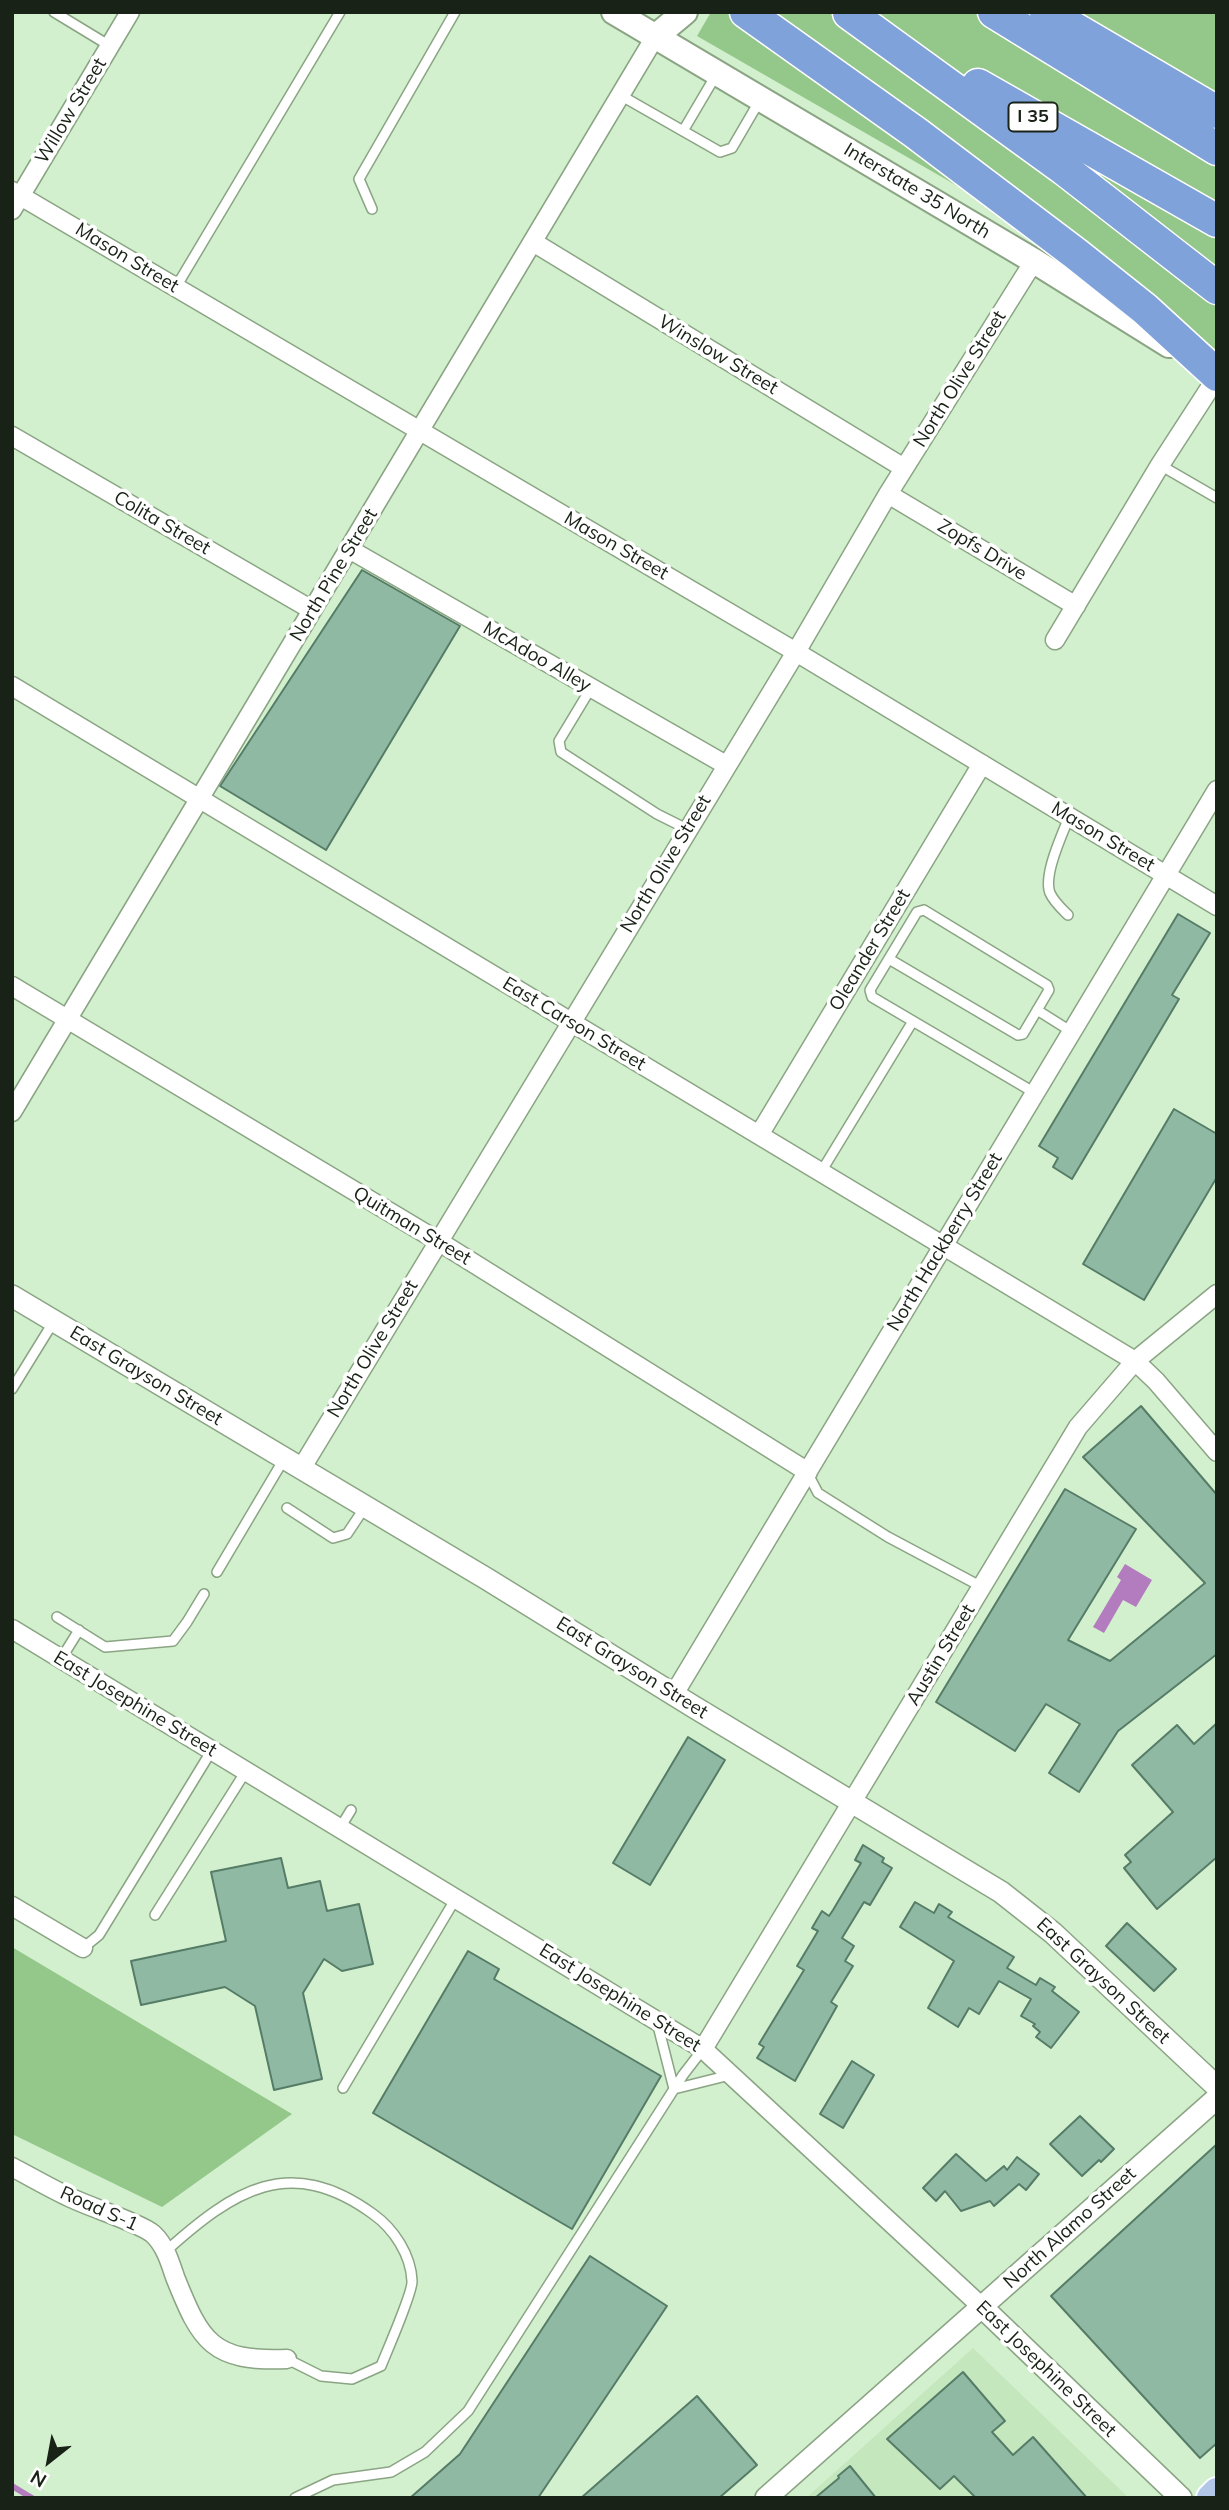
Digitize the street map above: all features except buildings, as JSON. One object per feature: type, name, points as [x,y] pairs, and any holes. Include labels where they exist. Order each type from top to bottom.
[{"type":"highway","points":[[746,12],[897,120],[1076,254],[1145,309],[1217,376]]},
{"type":"highway","points":[[993,12],[1217,149]]},
{"type":"highway","points":[[1046,12],[1217,112]]},
{"type":"highway","points":[[849,13],[1052,161],[1217,288]]},
{"type":"highway","name":"I 35","points":[[849,13],[1217,221]]},
{"type":"main road","name":"Interstate 35 North","points":[[614,12],[1034,261],[1217,376]]},
{"type":"main road","name":"North Pine Street","points":[[655,37],[658,12]]},
{"type":"main road","name":"North Pine Street","points":[[655,37],[684,14]]},
{"type":"main road","points":[[1211,2498],[1217,2492]]},
{"type":"street","name":"Willow Street","points":[[15,199],[130,12]]},
{"type":"street","name":"North Pine Street","points":[[12,1112],[655,37]]},
{"type":"street","name":"Mason Street","points":[[15,199],[176,287],[796,652],[1217,905]]},
{"type":"street","name":"Winslow Street","points":[[533,242],[904,468]]},
{"type":"street","name":"North Olive Street","points":[[292,1464],[438,1241],[796,652],[888,494],[1034,261]]},
{"type":"street","points":[[1055,640],[1217,376]]},
{"type":"street","name":"Colita Street","points":[[12,436],[312,610]]},
{"type":"street","name":"Zopfs Drive","points":[[888,494],[1076,606]]},
{"type":"street","name":"McAdoo Alley","points":[[349,549],[726,765]]},
{"type":"street","name":"East Carson Street","points":[[12,686],[1135,1362],[1156,1381],[1217,1452]]},
{"type":"street","name":"Oleander Street","points":[[759,1135],[982,764]]},
{"type":"street","name":"North Hackberry Street","points":[[674,1694],[1217,790]]},
{"type":"street","name":"Quitman Street","points":[[12,986],[438,1241],[807,1472]]},
{"type":"street","name":"Austin Street","points":[[703,2049],[1078,1427],[1135,1362],[1217,1294]]},
{"type":"street","name":"East Grayson Street","points":[[12,1296],[852,1801],[1011,1900],[1053,1933],[1217,2087]]},
{"type":"street","name":"East Josephine Street","points":[[12,1629],[703,2049],[982,2307],[1181,2498]]},
{"type":"street","points":[[12,1906],[83,1948]]},
{"type":"street","name":"North Alamo Street","points":[[766,2498],[1217,2098]]},
{"type":"street","name":"Road S-1","points":[[12,2167],[68,2197],[152,2233],[166,2251],[192,2319],[214,2346],[239,2357],[256,2360],[287,2358]]},
{"type":"lane","points":[[54,12],[110,46]]},
{"type":"lane","points":[[176,287],[340,12]]},
{"type":"lane","points":[[372,209],[359,179],[455,12]]},
{"type":"lane","points":[[683,131],[717,74]]},
{"type":"lane","points":[[620,95],[720,152],[732,148],[761,99]]},
{"type":"lane","points":[[1160,465],[1217,498]]},
{"type":"lane","points":[[591,688],[559,741],[561,752],[657,814],[687,829]]},
{"type":"lane","points":[[1068,915],[1055,901],[1048,884],[1069,817]]},
{"type":"lane","points":[[889,959],[1018,1035],[1023,1034],[1049,990],[1047,985],[924,910],[917,912],[870,990],[872,997],[1035,1093]]},
{"type":"lane","points":[[1037,1010],[1072,1032]]},
{"type":"lane","points":[[821,1172],[913,1021]]},
{"type":"lane","points":[[12,1389],[54,1321]]},
{"type":"lane","points":[[217,1572],[292,1464]]},
{"type":"lane","points":[[807,1472],[818,1493],[888,1537],[982,1587]]},
{"type":"lane","points":[[286,1508],[333,1538],[347,1534],[365,1507]]},
{"type":"lane","points":[[57,1617],[105,1647],[173,1640],[204,1594]]},
{"type":"lane","points":[[61,1659],[79,1630]]},
{"type":"lane","points":[[83,1948],[99,1935],[212,1750]]},
{"type":"lane","points":[[155,1915],[246,1771]]},
{"type":"lane","points":[[341,1828],[351,1810]]},
{"type":"lane","points":[[343,2088],[456,1898]]},
{"type":"lane","points":[[657,2020],[674,2089]]},
{"type":"lane","points":[[295,2498],[333,2480],[391,2472],[425,2452],[468,2411],[674,2089],[703,2049]]},
{"type":"lane","points":[[674,2089],[730,2074]]},
{"type":"lane","points":[[166,2251],[234,2197],[271,2184],[313,2184],[349,2197],[384,2222],[405,2251],[413,2283],[381,2366],[352,2379],[321,2376],[287,2358]]},
{"type":"shaded area","points":[[711,12],[1217,12],[1217,358],[973,195],[697,36]]},
{"type":"shaded area","points":[[1125,1564],[1152,1580],[1136,1607],[1123,1600],[1104,1633],[1093,1627],[1121,1580],[1117,1577]]},
{"type":"shaded area","points":[[12,1947],[292,2114],[162,2207],[12,2134]]},
{"type":"shaded area","points":[[973,2348],[1129,2498],[806,2498]]},
{"type":"waterway","points":[[12,2486],[32,2498]]}]
